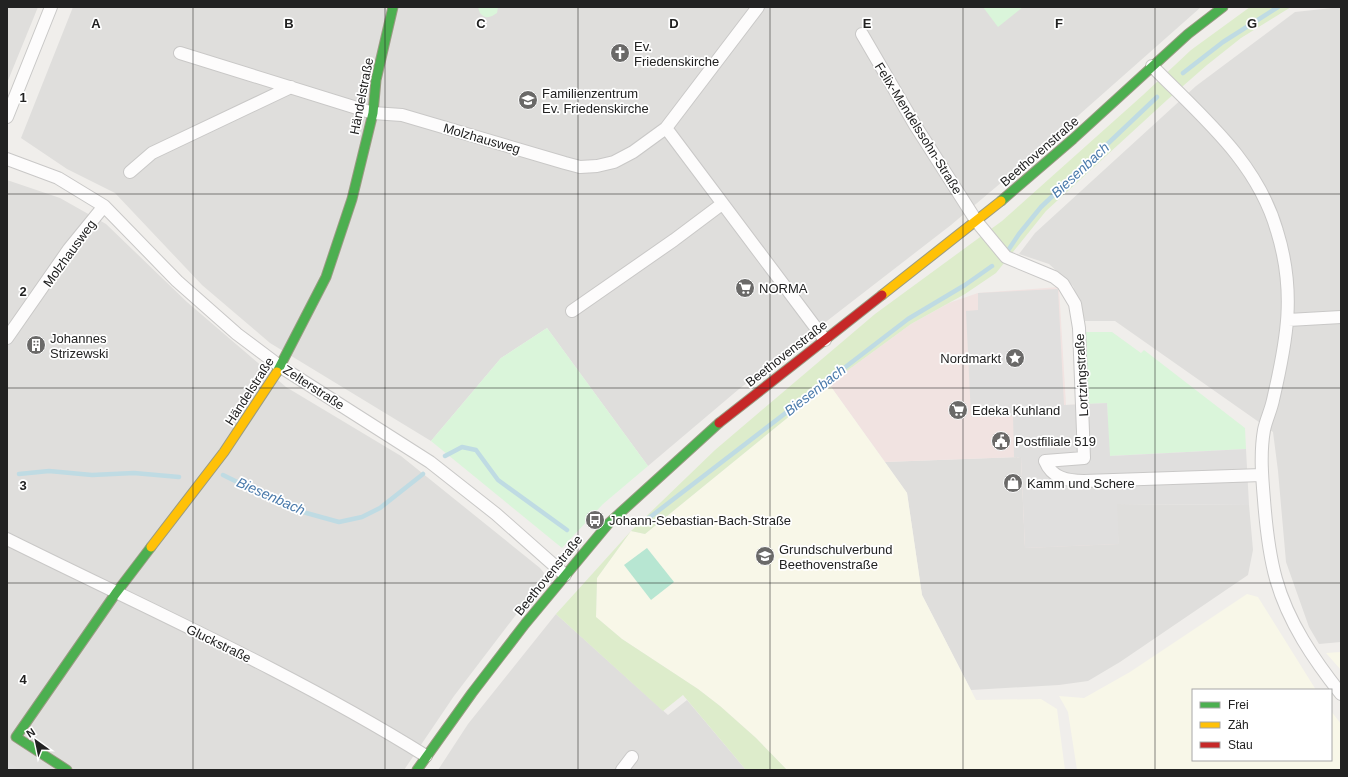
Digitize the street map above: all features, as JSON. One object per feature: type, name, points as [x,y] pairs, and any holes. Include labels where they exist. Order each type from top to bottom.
[{"type":"street","points":[[7,117],[51,7]]},
{"type":"street","name":"Händelstraße","points":[[67,770],[16,737],[116,593],[224,452],[281,367],[326,277],[352,199],[373,113],[376,80],[393,7]]},
{"type":"street","name":"Molzhausweg","points":[[180,53],[373,113],[402,115],[580,167],[597,166],[614,162],[634,152],[666,128],[758,7]]},
{"type":"street","name":"Beethovenstraße","points":[[417,770],[525,624],[609,523],[677,459],[727,415],[977,222],[1073,139],[1188,34],[1223,7]]},
{"type":"street","name":"Felix-Mendelssohn-Straße","points":[[862,34],[915,125],[977,222]]},
{"type":"street","points":[[1152,66],[1242,159],[1258,187],[1278,231],[1288,294],[1288,320],[1278,379],[1264,429],[1262,475],[1267,530],[1276,580],[1298,631],[1317,662],[1341,694]]},
{"type":"street","points":[[130,172],[152,153],[291,87]]},
{"type":"street","points":[[666,128],[825,340]]},
{"type":"street","name":"Zelterstraße","points":[[7,159],[58,178],[104,206],[182,286],[237,334],[281,367],[430,462],[496,514],[565,575]]},
{"type":"street","points":[[572,311],[679,237],[722,204]]},
{"type":"street","name":"Molzhausweg","points":[[7,338],[69,248],[104,206]]},
{"type":"street","name":"Lortzingstraße","points":[[977,222],[1006,257],[1054,277],[1063,284],[1074,304],[1079,328],[1084,458],[1045,460],[1053,473],[1068,479],[1084,481],[1262,475]]},
{"type":"street","points":[[1288,320],[1341,317]]},
{"type":"street","name":"Gluckstraße","points":[[7,539],[301,683],[374,724],[426,756]]},
{"type":"street","points":[[622,770],[632,757]]},
{"type":"shaded area","points":[[7,7],[38,7],[7,83]]},
{"type":"shaded area","points":[[73,7],[1201,7],[1028,160],[951,225],[739,389],[648,466],[547,328],[501,358],[431,441],[270,343],[202,285],[115,193],[67,169],[21,138]]},
{"type":"shaded area","points":[[1341,7],[1341,642],[1319,644],[1309,627],[1286,562],[1273,432],[1115,321],[1085,321],[1073,286],[1049,264],[1019,254],[1035,233],[1196,86],[1295,12]]},
{"type":"shaded area","points":[[7,180],[60,198],[106,224],[187,302],[286,387],[401,456],[540,568],[544,573],[544,578],[454,696],[404,770],[7,770]]},
{"type":"shaded area","points":[[1059,287],[1066,405],[1088,404],[1109,456],[1119,544],[1025,548],[1021,457],[885,462],[829,384],[911,324],[949,303],[978,293]]},
{"type":"shaded area","name":"Nordmarkt","points":[[1058,289],[1064,405],[1107,403],[1110,456],[1246,449],[1249,505],[1117,504],[1119,544],[1025,548],[1021,457],[1014,457],[1013,416],[971,417],[966,311],[978,310],[978,293]]},
{"type":"shaded area","name":"Grundschulverbund Beethovenstraße","points":[[829,384],[907,493],[922,595],[976,700],[1041,699],[1057,709],[1065,770],[787,770],[756,738],[720,706],[698,689],[622,639],[596,617],[597,578],[631,531],[645,534]]},
{"type":"shaded area","points":[[1021,457],[1025,547],[1117,504],[1249,505],[1253,550],[1248,575],[1120,662],[1088,681],[1059,685],[971,690],[922,595],[907,493],[885,462]]},
{"type":"shaded area","points":[[1247,594],[1258,597],[1315,689],[1192,689],[1192,761],[1332,761],[1332,712],[1341,724],[1341,770],[1077,770],[1068,712],[1059,696],[1084,698],[1130,672]]},
{"type":"shaded area","points":[[556,614],[668,715],[687,700],[746,770],[438,770],[468,724]]},
{"type":"shaded area","points":[[1341,652],[1341,670],[1326,653]]},
{"type":"shaded area","points":[[7,761],[20,770],[7,770]]},
{"type":"green space","points":[[478,7],[498,7],[497,13],[491,17],[484,17],[480,13]]},
{"type":"green space","points":[[983,7],[1023,7],[998,27]]},
{"type":"green space","points":[[1250,7],[1291,7],[1241,38],[1167,100],[1046,211],[996,273],[965,294],[911,324],[829,384],[645,534],[631,531],[715,450],[875,314],[1002,221],[1191,50]]},
{"type":"green space","points":[[547,328],[648,466],[603,504],[562,548],[431,441],[501,358]]},
{"type":"green space","points":[[1086,332],[1112,332],[1141,353],[1144,350],[1245,428],[1246,449],[1109,456],[1107,403],[1088,404]]},
{"type":"green space","points":[[631,531],[597,578],[596,617],[622,639],[698,689],[720,706],[756,738],[787,770],[746,770],[683,695],[663,711],[556,614]]},
{"type":"green space","points":[[647,548],[674,582],[651,600],[624,565]]},
{"type":"waterway","name":"Biesenbach","points":[[1183,73],[1223,42],[1278,7]]},
{"type":"waterway","name":"Biesenbach","points":[[1009,249],[1041,207],[1157,97]]},
{"type":"waterway","name":"Biesenbach","points":[[645,521],[908,319],[965,285],[992,266]]},
{"type":"waterway","name":"Biesenbach","points":[[445,456],[462,447],[476,450],[498,480],[567,530]]},
{"type":"waterway","name":"Biesenbach","points":[[19,474],[49,471],[92,475],[134,473],[179,477]]},
{"type":"waterway","name":"Biesenbach","points":[[223,475],[292,509],[339,522],[362,517],[380,508],[423,474]]},
{"type":"traffic: fast","points":[[277,372],[326,277],[352,199],[373,113],[376,80],[393,7]]},
{"type":"traffic: fast","points":[[1001,201],[1073,139],[1188,34],[1223,7]]},
{"type":"traffic: fast","points":[[417,770],[472,693],[525,624],[609,523],[719,423]]},
{"type":"traffic: fast","points":[[67,770],[16,737],[116,593],[151,547]]},
{"type":"traffic: slow","points":[[882,295],[1001,201]]},
{"type":"traffic: slow","points":[[151,547],[224,452],[277,372]]},
{"type":"traffic: jam","points":[[719,423],[882,295]]},
{"type":"place","name":"Ev. Friedenskirche","points":[[620,53]]},
{"type":"place","name":"Familienzentrum Ev. Friedenskirche","points":[[528,100]]},
{"type":"place","name":"NORMA","points":[[745,288]]},
{"type":"place","name":"Johannes Strizewski","points":[[36,345]]},
{"type":"place","name":"Nordmarkt","points":[[1015,358]]},
{"type":"place","name":"Edeka Kuhland","points":[[958,410]]},
{"type":"place","name":"Postfiliale 519","points":[[1001,441]]},
{"type":"place","name":"Kamm und Schere","points":[[1013,483]]},
{"type":"place","name":"Johann-Sebastian-Bach-Straße","points":[[595,520]]},
{"type":"place","name":"Grundschulverbund Beethovenstraße","points":[[765,556]]}]
